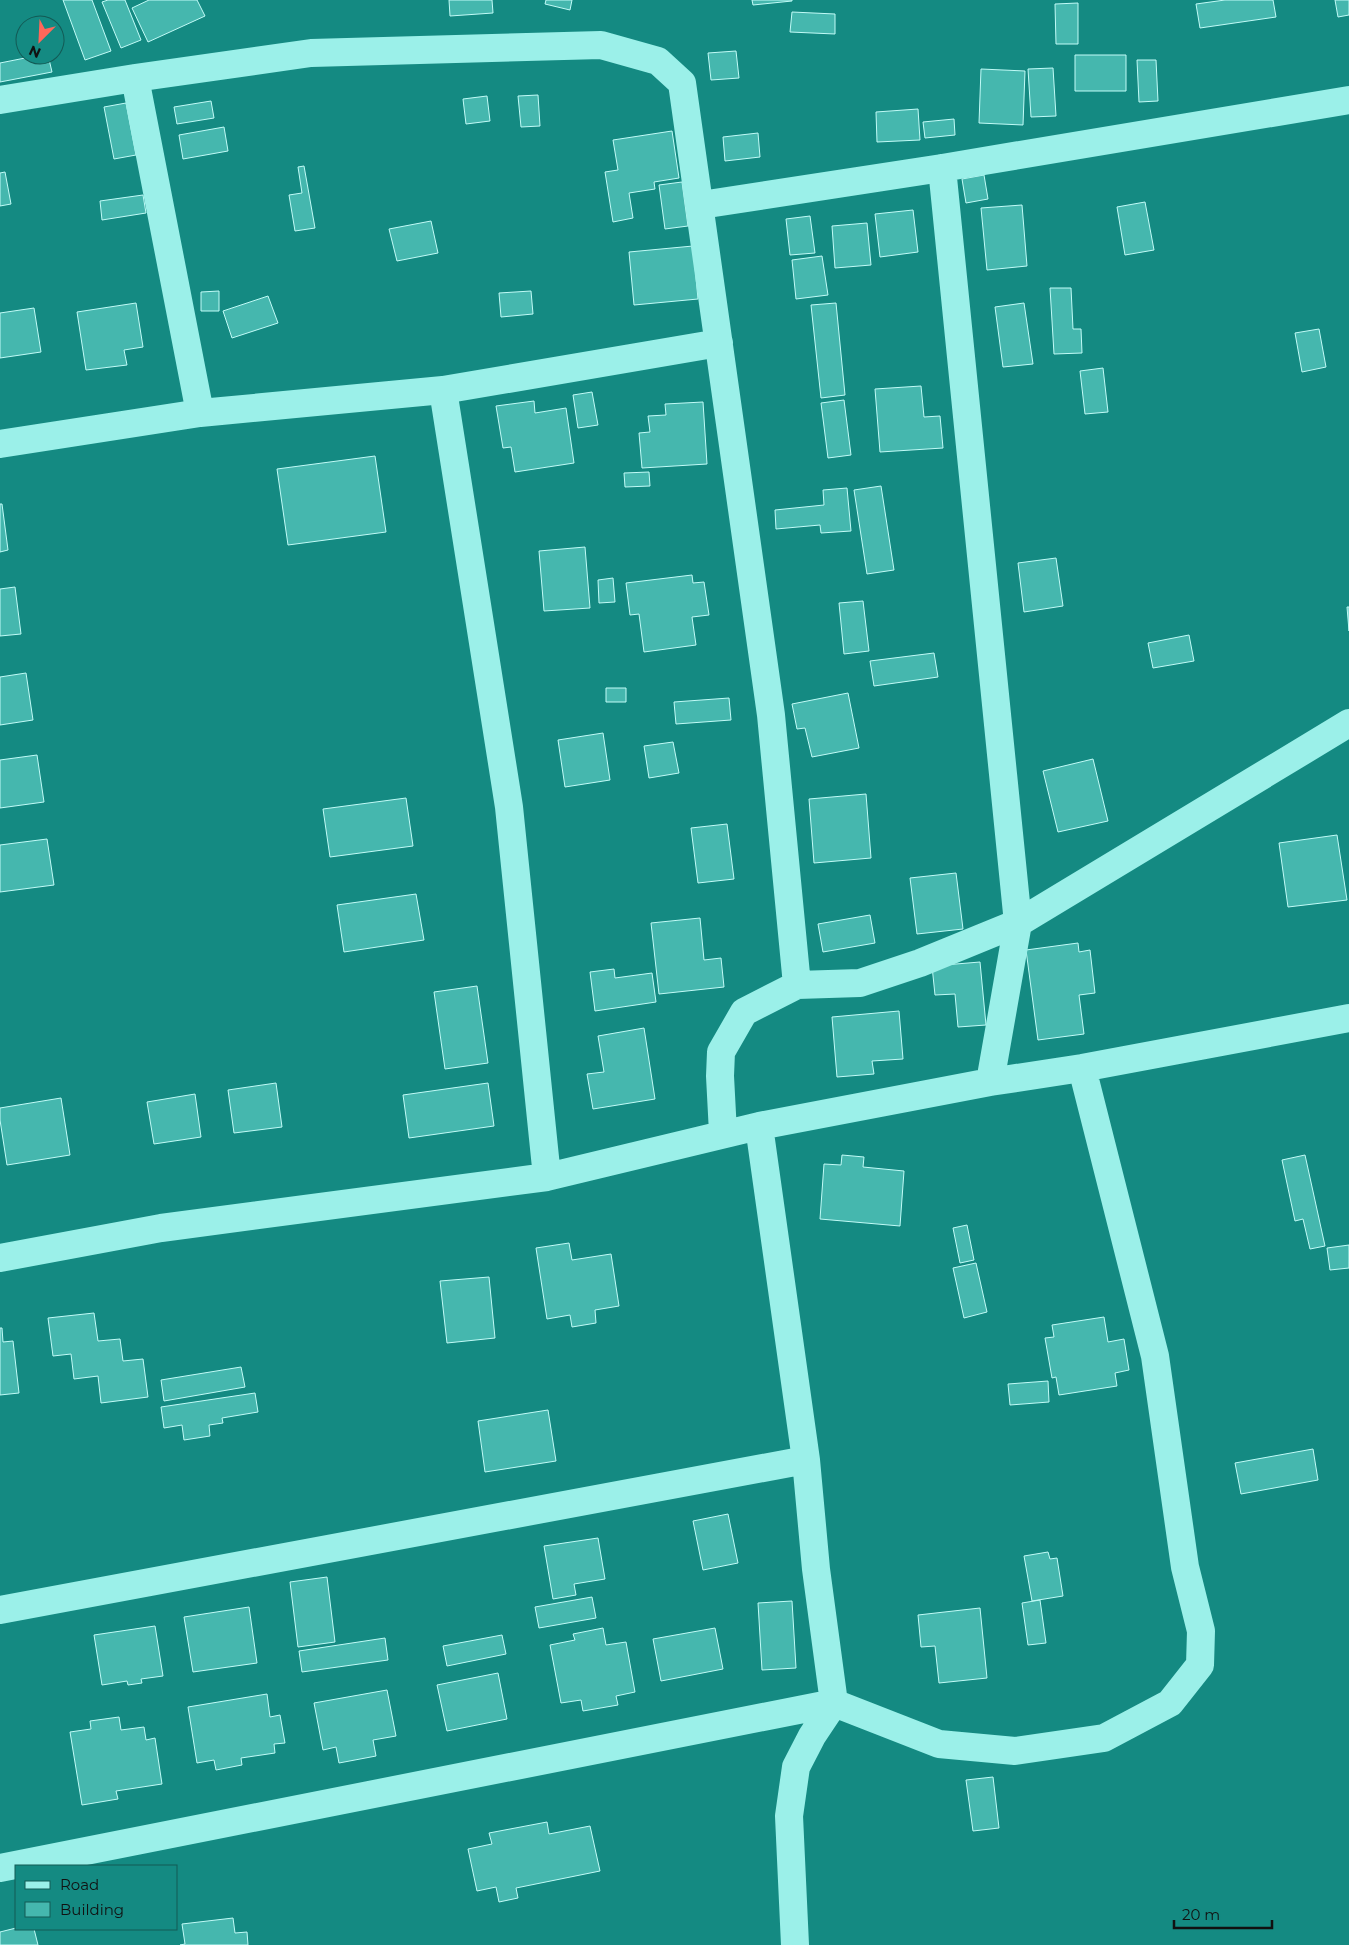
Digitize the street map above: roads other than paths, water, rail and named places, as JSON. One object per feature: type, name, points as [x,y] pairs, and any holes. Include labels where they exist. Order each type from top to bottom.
[{"type":"street","points":[[0,100],[135,78],[311,53],[601,45],[658,61],[682,83],[701,206],[771,715],[797,985]]},
{"type":"street","points":[[135,78],[200,413]]},
{"type":"street","points":[[701,206],[1349,100]]},
{"type":"street","points":[[942,168],[1018,923],[990,1082]]},
{"type":"street","points":[[0,444],[200,413],[443,390],[719,343]]},
{"type":"street","points":[[443,390],[509,808],[547,1177]]},
{"type":"street","points":[[723,1134],[720,1076],[721,1052],[744,1012],[797,985],[860,983],[920,963],[1018,923],[1349,723]]},
{"type":"street","points":[[0,1258],[161,1228],[547,1177],[759,1126],[990,1082],[1082,1068],[1349,1018]]},
{"type":"street","points":[[15,1865],[834,1703],[939,1744],[1015,1750],[1104,1738],[1170,1703],[1200,1665],[1201,1631],[1185,1567],[1155,1356],[1082,1068]]},
{"type":"street","points":[[759,1126],[806,1460],[816,1569],[834,1703],[812,1736],[796,1767],[789,1816],[795,1945]]},
{"type":"street","points":[[0,1610],[806,1460]]},
{"type":"street","points":[[0,1868],[15,1865]]}]
